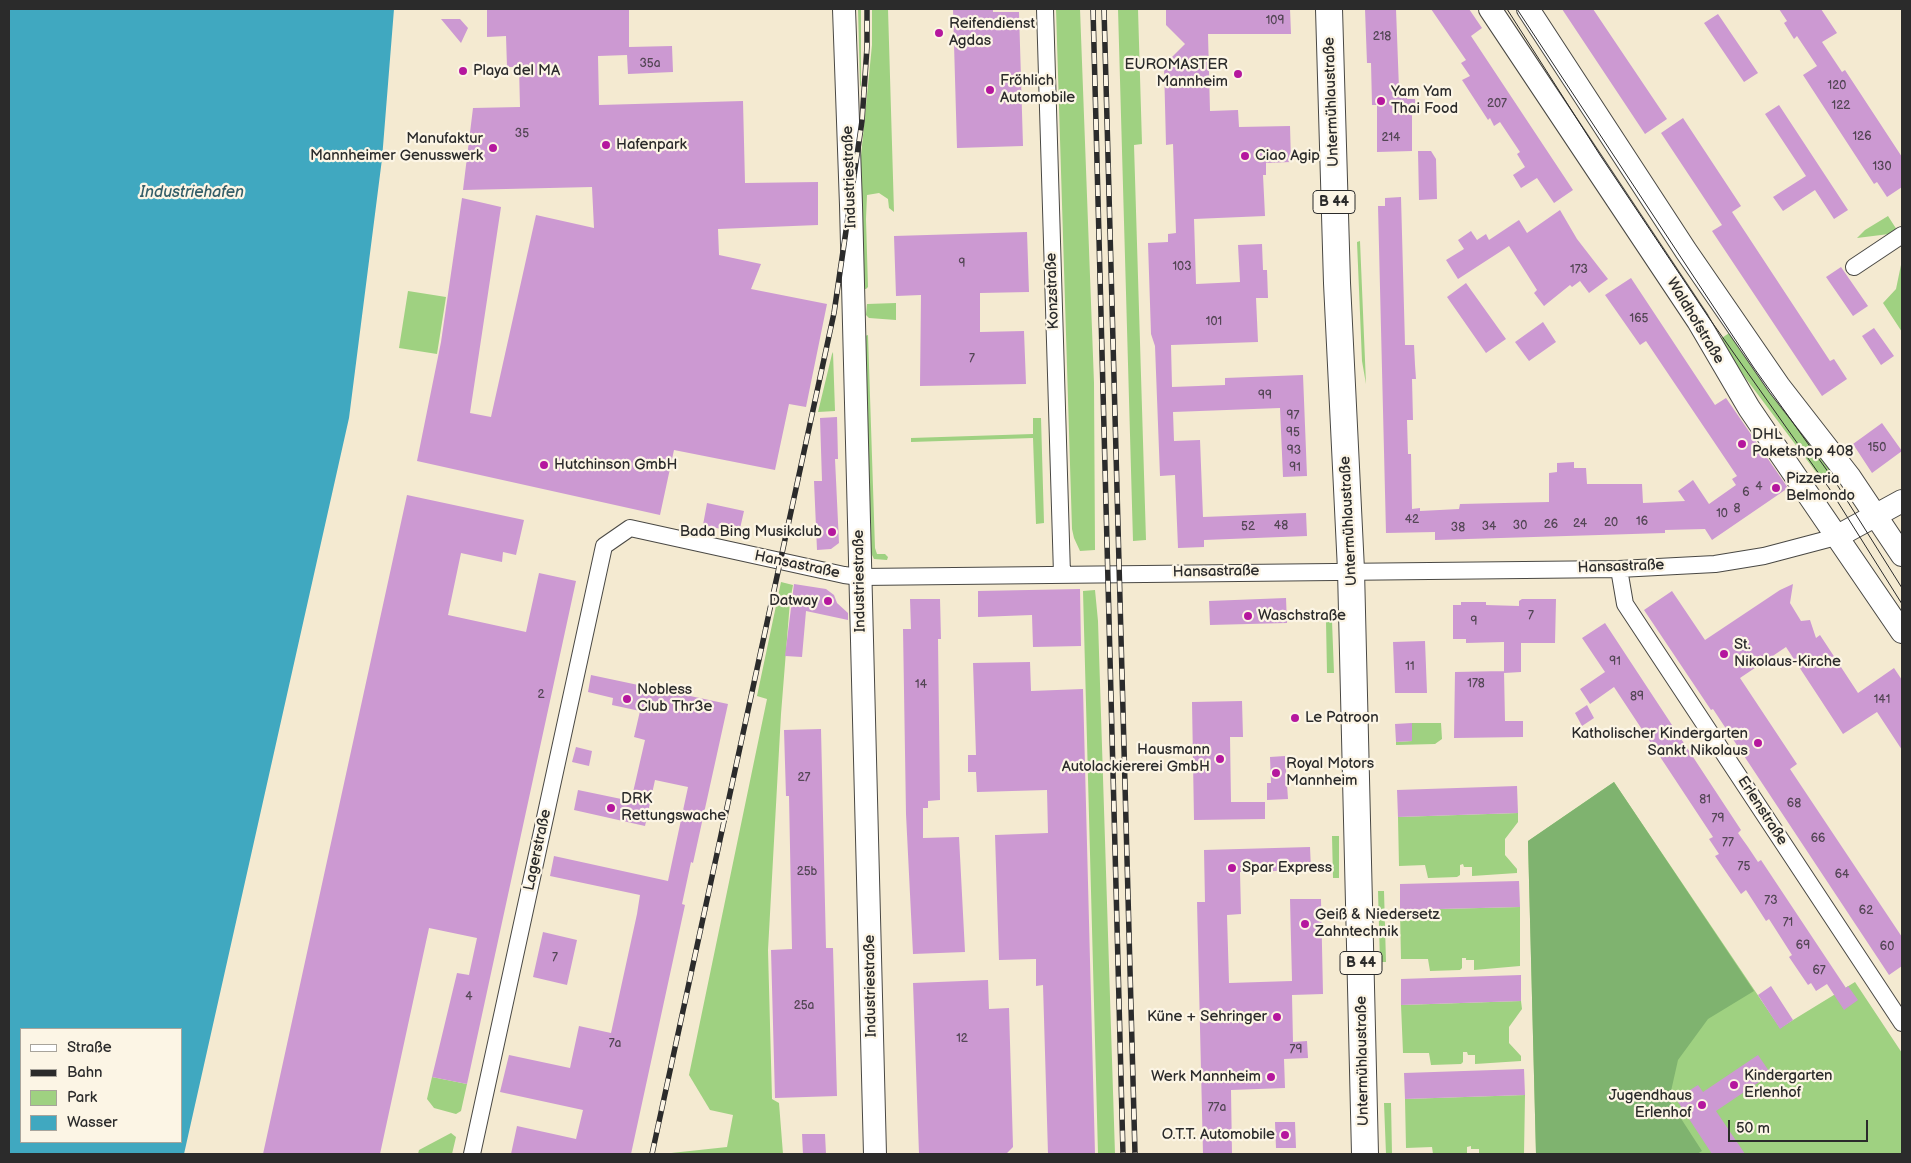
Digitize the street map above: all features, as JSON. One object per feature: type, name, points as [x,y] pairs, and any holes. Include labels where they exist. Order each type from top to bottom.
[{"type":"main road","name":"Untermühlaustraße","points":[[1329,9],[1337,283],[1351,570],[1365,1154]]},
{"type":"street","name":"Industriestraße","points":[[844,9],[851,205],[875,1154]]},
{"type":"street","name":"Konzstraße","points":[[1044,9],[1062,574]]},
{"type":"street","name":"Waldhofstraße","points":[[1490,9],[1698,321],[1749,408],[1902,632]]},
{"type":"street","name":"Waldhofstraße","points":[[1528,9],[1686,250],[1779,386],[1849,476],[1902,554]]},
{"type":"street","points":[[1854,267],[1902,236]]},
{"type":"street","points":[[1836,537],[1902,501]]},
{"type":"street","name":"Hansastraße","points":[[604,546],[630,528],[860,577],[1620,568],[1714,564],[1764,556],[1836,537]]},
{"type":"street","name":"Lagerstraße","points":[[472,1154],[604,546]]},
{"type":"street","name":"Erlenstraße","points":[[1620,568],[1623,601],[1902,1023]]},
{"type":"green space","points":[[858,9],[861,9],[861,87],[860,85]]},
{"type":"green space","points":[[872,9],[888,9],[894,212],[889,208],[888,199],[879,193],[867,195],[868,287],[863,289],[859,176],[872,45]]},
{"type":"green space","points":[[1056,9],[1080,9],[1094,383],[1095,550],[1080,551],[1072,529]]},
{"type":"green space","points":[[1118,9],[1138,9],[1142,144],[1134,145],[1146,540],[1133,541]]},
{"type":"green space","points":[[1888,216],[1897,230],[1889,234],[1857,238],[1865,230]]},
{"type":"green space","points":[[1360,241],[1366,384],[1362,361],[1357,242]]},
{"type":"green space","points":[[1902,260],[1902,332],[1883,303],[1896,289]]},
{"type":"green space","points":[[408,291],[446,297],[437,354],[399,348]]},
{"type":"green space","points":[[896,303],[896,320],[869,318],[866,315],[867,304]]},
{"type":"green space","points":[[1732,331],[1841,474],[1825,484],[1719,340]]},
{"type":"green space","points":[[868,335],[875,548],[877,554],[885,554],[888,557],[887,560],[874,559],[871,553],[865,336]]},
{"type":"green space","points":[[833,352],[835,411],[818,412],[832,354]]},
{"type":"green space","points":[[1033,418],[1041,418],[1044,523],[1036,524],[1033,438],[911,442],[911,438],[1033,434]]},
{"type":"green space","points":[[781,582],[793,585],[790,601],[781,714],[768,950],[772,1099],[779,1103],[783,1154],[662,1154],[727,1147],[733,1115],[710,1110],[689,1075],[767,699],[757,696]]},
{"type":"green space","points":[[1095,590],[1098,621],[1115,1154],[1098,1154],[1083,591]]},
{"type":"green space","points":[[1326,621],[1332,621],[1334,673],[1327,673]]},
{"type":"green space","points":[[1412,723],[1441,723],[1442,739],[1435,744],[1396,745],[1396,742],[1412,741]]},
{"type":"green space","points":[[1614,782],[1780,1028],[1855,982],[1902,1053],[1902,1154],[1536,1154],[1528,841]]},
{"type":"green space","points":[[1614,782],[1754,991],[1708,1019],[1678,1060],[1669,1100],[1702,1151],[1697,1154],[1536,1154],[1528,841]]},
{"type":"green space","points":[[1518,813],[1518,822],[1505,839],[1505,855],[1517,869],[1517,873],[1472,876],[1472,867],[1464,867],[1463,864],[1460,865],[1460,875],[1457,877],[1428,878],[1425,865],[1399,866],[1398,817]]},
{"type":"green space","points":[[1332,836],[1339,836],[1339,878],[1333,878]]},
{"type":"green space","points":[[1378,891],[1384,891],[1386,962],[1380,962]]},
{"type":"green space","points":[[1520,907],[1520,966],[1474,970],[1474,960],[1462,958],[1462,968],[1460,970],[1430,971],[1428,959],[1401,959],[1400,910]]},
{"type":"green space","points":[[1521,1001],[1522,1009],[1509,1027],[1509,1043],[1521,1056],[1521,1061],[1475,1064],[1475,1055],[1468,1055],[1467,1052],[1463,1052],[1463,1062],[1461,1064],[1431,1065],[1429,1053],[1403,1053],[1401,1005]]},
{"type":"green space","points":[[432,1077],[467,1084],[461,1111],[456,1114],[434,1108],[427,1099]]},
{"type":"green space","points":[[1525,1095],[1524,1154],[1479,1154],[1479,1149],[1471,1149],[1471,1146],[1467,1147],[1467,1154],[1433,1154],[1432,1147],[1406,1148],[1405,1099]]},
{"type":"green space","points":[[1384,1103],[1391,1103],[1392,1154],[1386,1154]]},
{"type":"green space","points":[[451,1133],[456,1137],[452,1154],[418,1154],[419,1150]]},
{"type":"water","name":"Industriehafen","points":[[9,9],[394,9],[382,159],[349,418],[184,1154],[9,1154]]},
{"type":"building","points":[[487,9],[629,9],[629,47],[672,46],[673,72],[628,74],[627,55],[598,56],[599,105],[743,101],[745,183],[818,182],[818,225],[718,229],[719,255],[761,264],[751,289],[827,304],[806,407],[789,404],[775,470],[674,450],[660,515],[417,461],[441,342],[462,198],[501,207],[470,413],[491,417],[536,215],[594,228],[592,187],[463,190],[473,108],[520,107],[519,67],[507,67],[506,36],[487,37]]},
{"type":"building","points":[[953,9],[993,9],[993,12],[1019,12],[1023,146],[957,148]]},
{"type":"building","points":[[1166,9],[1290,9],[1291,34],[1208,34],[1210,111],[1238,110],[1239,127],[1290,126],[1291,162],[1266,163],[1266,175],[1263,175],[1265,216],[1194,219],[1196,284],[1240,282],[1238,245],[1262,244],[1263,270],[1267,270],[1268,298],[1256,298],[1258,342],[1171,345],[1172,387],[1225,385],[1225,378],[1303,375],[1307,476],[1283,477],[1280,408],[1173,412],[1174,441],[1200,440],[1203,517],[1306,513],[1307,536],[1204,540],[1204,547],[1178,548],[1175,475],[1160,476],[1155,346],[1151,334],[1148,243],[1168,242],[1168,234],[1176,233],[1173,144],[1166,145],[1164,65],[1185,44],[1166,25]]},
{"type":"building","points":[[1365,9],[1396,9],[1399,89],[1407,89],[1407,99],[1415,99],[1416,114],[1412,114],[1412,151],[1377,152],[1377,105],[1372,105],[1371,63],[1367,63]]},
{"type":"building","points":[[1431,9],[1469,9],[1482,28],[1471,36],[1573,190],[1554,203],[1537,178],[1521,188],[1513,175],[1525,167],[1517,154],[1520,152],[1500,122],[1494,126],[1490,118],[1488,120],[1462,80],[1470,76],[1461,63],[1466,60]]},
{"type":"building","points":[[1562,9],[1593,9],[1667,119],[1645,134]]},
{"type":"building","points":[[1779,9],[1821,9],[1837,33],[1822,42],[1842,72],[1845,70],[1902,157],[1902,187],[1887,197],[1877,182],[1874,184],[1803,75],[1817,66],[1797,36],[1794,39],[1784,23],[1787,21]]},
{"type":"building","points":[[1718,14],[1758,73],[1744,82],[1704,23]]},
{"type":"building","points":[[441,19],[460,19],[468,28],[461,43]]},
{"type":"building","points":[[1779,105],[1848,210],[1834,219],[1815,190],[1783,211],[1773,197],[1806,176],[1765,114]]},
{"type":"building","points":[[1683,118],[1741,206],[1732,212],[1830,361],[1834,359],[1847,379],[1822,396],[1712,231],[1722,225],[1661,133]]},
{"type":"building","points":[[1418,151],[1431,151],[1436,159],[1437,199],[1419,200]]},
{"type":"building","points":[[1401,197],[1405,345],[1414,345],[1416,379],[1412,379],[1413,420],[1407,420],[1408,454],[1411,454],[1412,509],[1420,508],[1420,511],[1459,509],[1460,504],[1549,502],[1549,473],[1557,472],[1557,463],[1574,462],[1574,468],[1586,468],[1587,484],[1642,484],[1643,503],[1685,501],[1678,491],[1693,480],[1709,504],[1736,485],[1732,479],[1737,476],[1646,341],[1640,345],[1605,295],[1631,278],[1715,405],[1726,398],[1788,488],[1712,540],[1705,529],[1665,530],[1665,533],[1435,540],[1435,532],[1386,533],[1378,206],[1385,206],[1385,198]]},
{"type":"building","points":[[1560,210],[1577,239],[1608,279],[1589,293],[1580,281],[1572,287],[1570,285],[1544,306],[1534,293],[1537,290],[1509,246],[1458,279],[1446,260],[1464,249],[1458,240],[1471,231],[1477,240],[1486,234],[1489,240],[1519,220],[1527,233]]},
{"type":"building","points":[[1027,232],[1029,292],[980,293],[980,332],[1024,331],[1026,384],[920,386],[921,295],[896,296],[894,236]]},
{"type":"building","points":[[1841,267],[1868,306],[1853,316],[1826,277]]},
{"type":"building","points":[[1466,283],[1506,339],[1486,353],[1447,297]]},
{"type":"building","points":[[1543,322],[1556,342],[1529,361],[1515,342]]},
{"type":"building","points":[[1874,328],[1894,356],[1881,365],[1862,336]]},
{"type":"building","points":[[837,417],[838,459],[835,459],[839,543],[831,549],[817,550],[814,481],[822,481],[820,418]]},
{"type":"building","points":[[1882,423],[1902,451],[1872,473],[1853,444]]},
{"type":"building","points":[[407,495],[524,520],[516,555],[503,552],[502,562],[461,553],[448,615],[526,632],[539,573],[576,581],[467,1084],[432,1077],[457,973],[469,975],[477,938],[429,928],[380,1154],[263,1154]]},
{"type":"building","points":[[707,503],[744,511],[739,533],[703,525]]},
{"type":"building","points":[[794,584],[826,589],[834,595],[837,603],[848,613],[848,620],[806,611],[802,657],[785,656]]},
{"type":"building","points":[[1793,584],[1790,603],[1801,621],[1810,620],[1816,638],[1820,635],[1858,693],[1894,668],[1902,680],[1902,750],[1877,712],[1843,734],[1786,647],[1740,678],[1797,764],[1790,769],[1902,937],[1902,966],[1889,975],[1713,709],[1711,710],[1644,610],[1672,591],[1705,640],[1780,590]]},
{"type":"building","points":[[1080,589],[1081,646],[1033,647],[1032,615],[978,617],[978,591]]},
{"type":"building","name":"Waschstraße","points":[[1286,598],[1287,623],[1210,625],[1209,601]]},
{"type":"building","points":[[910,599],[940,599],[941,639],[938,639],[940,800],[928,801],[928,808],[923,808],[923,838],[959,837],[965,952],[913,954],[906,814],[903,629],[911,629]]},
{"type":"building","points":[[1522,599],[1556,599],[1555,643],[1521,643],[1521,672],[1504,673],[1504,642],[1466,643],[1466,639],[1453,639],[1453,605],[1461,605],[1461,602],[1486,602],[1486,605],[1519,606],[1519,601]]},
{"type":"building","points":[[1605,623],[1741,830],[1738,833],[1758,862],[1761,860],[1846,988],[1848,986],[1858,1000],[1844,1010],[1827,984],[1816,991],[1811,983],[1808,985],[1789,957],[1792,955],[1769,919],[1766,921],[1746,890],[1741,894],[1715,856],[1719,854],[1709,839],[1713,837],[1614,687],[1590,704],[1580,689],[1605,672],[1582,638]]},
{"type":"building","points":[[1425,641],[1427,693],[1395,693],[1393,642]]},
{"type":"building","points":[[1030,662],[1031,691],[1083,689],[1095,1154],[1048,1154],[1043,985],[1036,986],[1036,959],[999,960],[995,835],[1048,833],[1047,790],[977,792],[976,772],[968,772],[968,755],[976,755],[973,663]]},
{"type":"building","points":[[1504,671],[1505,721],[1523,721],[1523,737],[1454,738],[1455,672]]},
{"type":"building","points":[[591,675],[728,704],[693,863],[691,862],[682,904],[685,905],[631,1154],[511,1154],[517,1126],[576,1139],[583,1110],[500,1092],[509,1055],[570,1068],[579,1026],[611,1033],[640,895],[550,876],[554,856],[668,881],[688,787],[655,780],[645,826],[574,810],[578,790],[631,801],[645,740],[634,737],[640,711],[612,705],[613,698],[588,692]]},
{"type":"building","points":[[1242,701],[1243,737],[1230,737],[1231,802],[1265,802],[1265,819],[1194,820],[1192,702]]},
{"type":"building","points":[[1587,705],[1594,718],[1582,726],[1575,713]]},
{"type":"building","points":[[1412,723],[1412,741],[1396,742],[1395,724]]},
{"type":"building","points":[[821,729],[826,948],[833,948],[837,1096],[775,1098],[771,950],[792,949],[789,796],[786,796],[784,730]]},
{"type":"building","points":[[576,747],[592,751],[589,766],[572,762]]},
{"type":"building","points":[[1285,756],[1288,799],[1267,800],[1267,783],[1271,783],[1270,757]]},
{"type":"building","points":[[1517,786],[1518,813],[1398,817],[1397,790]]},
{"type":"building","points":[[1310,847],[1311,870],[1240,872],[1241,914],[1227,915],[1229,983],[1292,981],[1290,899],[1321,899],[1323,994],[1292,995],[1293,1042],[1307,1041],[1308,1058],[1284,1059],[1285,1088],[1231,1090],[1232,1154],[1203,1154],[1197,902],[1205,902],[1204,850]]},
{"type":"building","points":[[1519,881],[1520,907],[1400,910],[1400,884]]},
{"type":"building","points":[[543,932],[577,940],[567,985],[533,977]]},
{"type":"building","points":[[1521,975],[1521,1001],[1401,1005],[1401,979]]},
{"type":"building","points":[[988,980],[989,1009],[1009,1008],[1013,1147],[1006,1154],[919,1154],[913,983]]},
{"type":"building","points":[[1771,986],[1793,1020],[1780,1029],[1758,995]]},
{"type":"building","name":"Jugendhaus Erlenhof","points":[[1758,1055],[1771,1074],[1716,1111],[1745,1154],[1712,1154],[1676,1099],[1698,1085],[1703,1092]]},
{"type":"building","points":[[1524,1069],[1525,1095],[1405,1099],[1404,1073]]},
{"type":"building","points":[[1275,1122],[1295,1122],[1296,1148],[1276,1148]]},
{"type":"building","points":[[802,1134],[825,1134],[826,1154],[803,1154]]},
{"type":"tram line","points":[[1507,9],[1600,155],[1709,318],[1829,488],[1902,604]]},
{"type":"tram line","points":[[1517,9],[1754,368],[1836,483],[1902,588]]},
{"type":"railway","points":[[652,1154],[834,313],[862,121],[867,47],[867,9]]},
{"type":"railway","points":[[1093,9],[1123,1154]]},
{"type":"railway","points":[[1104,9],[1135,1154]]},
{"type":"place","name":"Reifendienst Agdas","points":[[939,33]]},
{"type":"place","name":"Playa del MA","points":[[463,71]]},
{"type":"place","name":"EUROMASTER Mannheim","points":[[1238,74]]},
{"type":"place","name":"Fröhlich Automobile","points":[[990,90]]},
{"type":"place","name":"Yam Yam Thai Food","points":[[1381,101]]},
{"type":"place","name":"Hafenpark","points":[[606,145]]},
{"type":"place","name":"Manufaktur Mannheimer Genusswerk","points":[[493,148]]},
{"type":"place","name":"Ciao Agip","points":[[1245,156]]},
{"type":"place","name":"DHL Paketshop 408","points":[[1742,444]]},
{"type":"place","name":"Hutchinson GmbH","points":[[544,465]]},
{"type":"place","name":"Pizzeria Belmondo","points":[[1776,488]]},
{"type":"place","name":"Bada Bing Musikclub","points":[[832,532]]},
{"type":"place","name":"Datway","points":[[828,601]]},
{"type":"place","name":"Waschstraße","points":[[1248,616]]},
{"type":"place","name":"St. Nikolaus-Kirche","points":[[1724,654]]},
{"type":"place","name":"Nobless Club Thr3e","points":[[627,699]]},
{"type":"place","name":"Le Patroon","points":[[1295,718]]},
{"type":"place","name":"Katholischer Kindergarten Sankt Nikolaus","points":[[1758,743]]},
{"type":"place","name":"Hausmann Autolackiererei GmbH","points":[[1220,759]]},
{"type":"place","name":"Royal Motors Mannheim","points":[[1276,773]]},
{"type":"place","name":"DRK Rettungswache","points":[[611,808]]},
{"type":"place","name":"Spar Express","points":[[1232,868]]},
{"type":"place","name":"Geiß & Niedersetz Zahntechnik","points":[[1305,924]]},
{"type":"place","name":"Küne + Sehringer","points":[[1277,1017]]},
{"type":"place","name":"Werk Mannheim","points":[[1271,1077]]},
{"type":"place","name":"Kindergarten Erlenhof","points":[[1734,1085]]},
{"type":"place","name":"Jugendhaus Erlenhof","points":[[1702,1105]]},
{"type":"place","name":"O.T.T. Automobile","points":[[1285,1135]]}]
